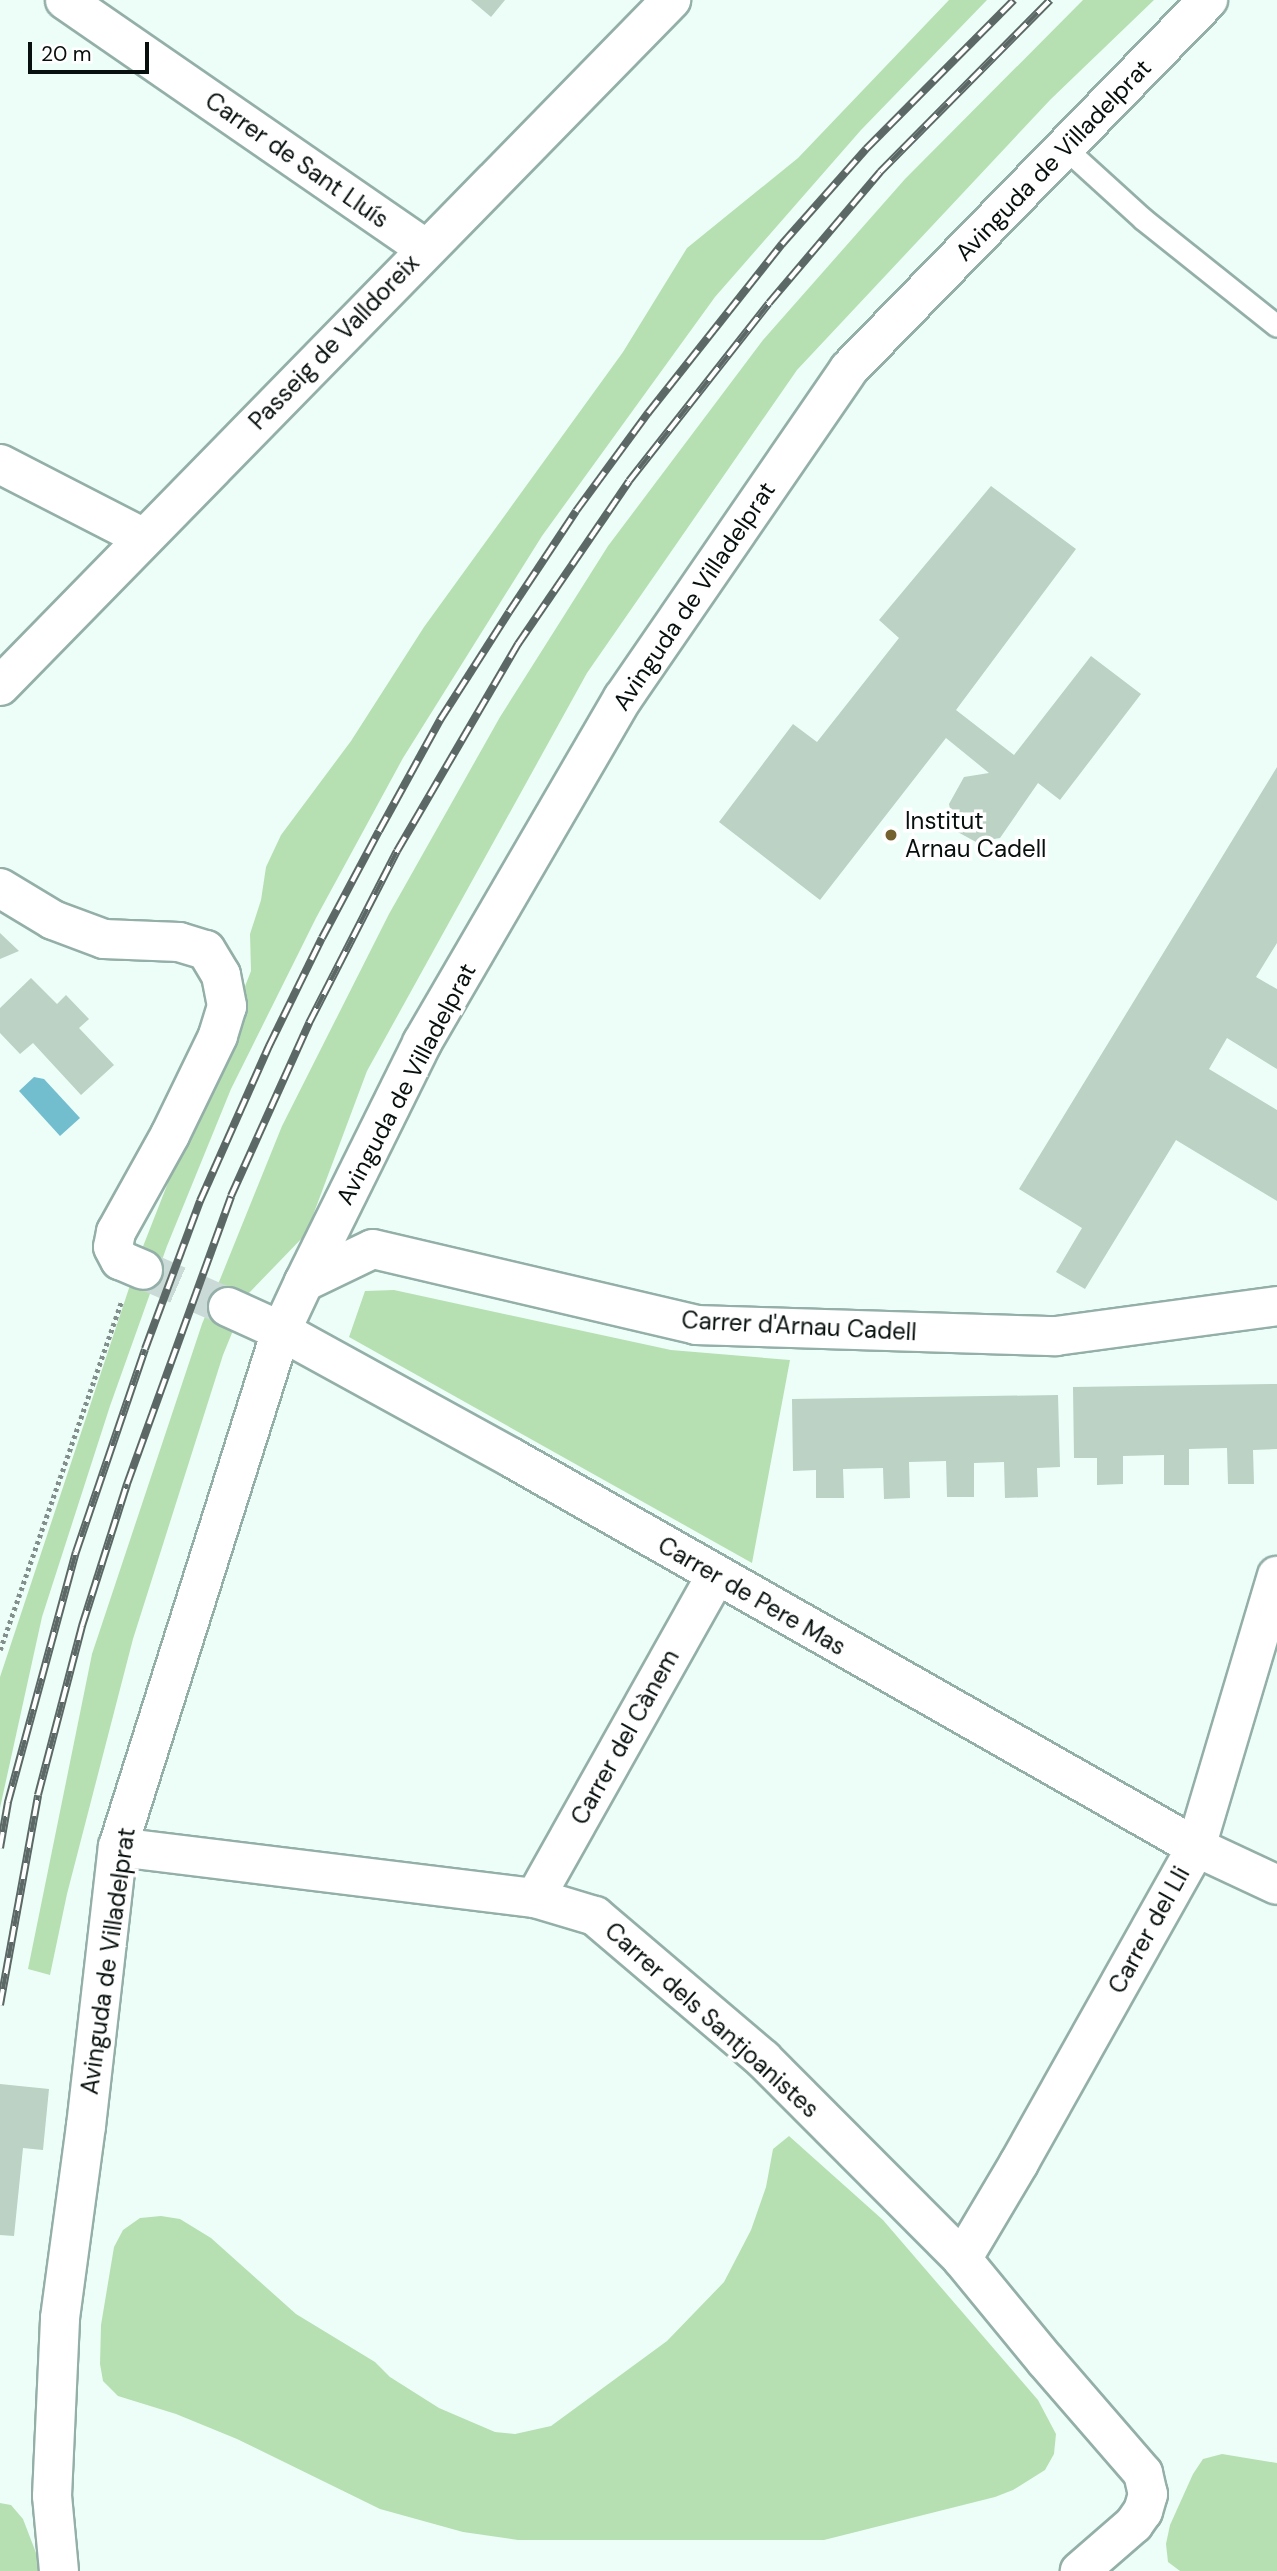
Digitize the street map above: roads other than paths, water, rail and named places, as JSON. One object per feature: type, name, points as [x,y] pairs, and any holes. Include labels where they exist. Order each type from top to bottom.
[{"type":"street","name":"Carrer de Sant Lluís","points":[[65,0],[425,248]]},
{"type":"street","name":"Passeig de Valldoreix","points":[[0,686],[142,537],[671,0]]},
{"type":"street","name":"Avinguda de Villadelprat","points":[[304,1282],[422,1043],[623,698],[849,369],[1208,0]]},
{"type":"street","points":[[0,464],[142,537]]},
{"type":"street","points":[[0,888],[52,920],[104,939],[179,942],[206,950],[221,975],[227,1006],[218,1036],[170,1135],[116,1232],[113,1247],[130,1281]]},
{"type":"street","name":"Carrer d'Arnau Cadell","points":[[304,1282],[373,1249],[696,1325],[1056,1336],[1277,1306]]},
{"type":"street","points":[[281,1331],[304,1282]]},
{"type":"street","name":"Carrer de Pere Mas","points":[[228,1307],[281,1331],[1196,1847],[1277,1885]]},
{"type":"street","name":"Avinguda de Villadelprat","points":[[59,2571],[51,2496],[60,2318],[86,2126],[118,1847],[281,1331]]},
{"type":"street","name":"Carrer del Cànem","points":[[535,1898],[716,1576]]},
{"type":"street","name":"Carrer del Lli","points":[[962,2259],[1019,2163],[1196,1847],[1277,1576]]},
{"type":"street","name":"Carrer dels Santjoanistes","points":[[118,1847],[535,1898],[596,1916],[763,2059],[962,2259],[1143,2473],[1147,2494],[1143,2511],[1134,2524],[1080,2571]]},
{"type":"lane","points":[[1065,148],[1143,219],[1277,326]]},
{"type":"water","points":[[34,1077],[44,1079],[80,1118],[60,1136],[19,1091]]},
{"type":"tunnel","points":[[143,1270],[228,1307]]},
{"type":"railway","points":[[0,1848],[8,1802],[76,1552],[145,1349],[200,1201],[269,1046],[379,831],[440,720],[509,612],[576,511],[648,413],[782,244],[866,149],[1014,0]]},
{"type":"railway","points":[[0,2005],[38,1795],[82,1626],[127,1484],[231,1196],[309,1023],[397,851],[518,644],[629,481],[769,303],[880,172],[1050,0]]},
{"type":"place","name":"Institut Arnau Cadell","points":[[891,835]]}]
